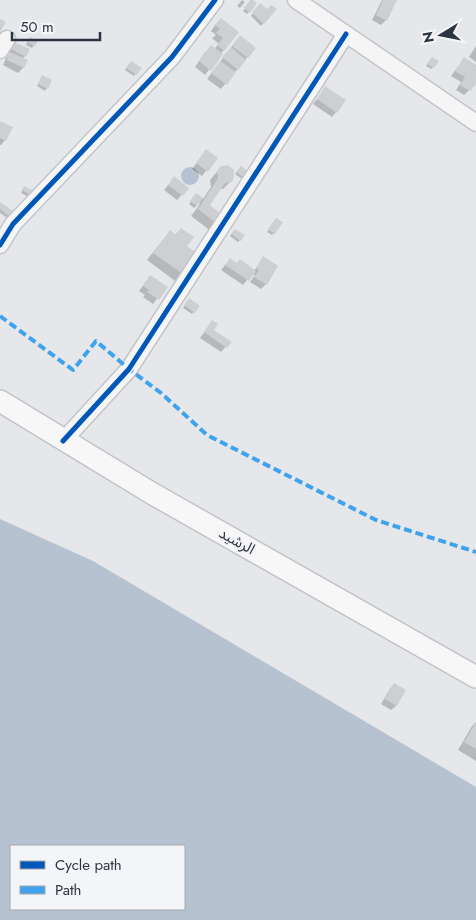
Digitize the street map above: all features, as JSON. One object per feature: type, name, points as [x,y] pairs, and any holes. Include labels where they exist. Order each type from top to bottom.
[{"type":"main road","name":"الرشيد","points":[[0,401],[153,494],[476,677]]},
{"type":"street","points":[[0,245],[13,224],[172,57],[215,0]]},
{"type":"street","points":[[296,0],[476,123]]},
{"type":"street","points":[[63,440],[129,369],[346,34]]},
{"type":"water","points":[[190,167],[196,170],[199,176],[196,182],[190,185],[184,182],[181,176],[184,170]]},
{"type":"water","points":[[0,519],[93,561],[476,787],[476,920],[0,920]]},
{"type":"building","points":[[250,0],[257,3],[250,13],[244,8]]},
{"type":"building","points":[[383,0],[397,0],[387,21],[376,15]]},
{"type":"building","points":[[260,3],[267,9],[271,5],[277,9],[264,24],[252,13]]},
{"type":"building","points":[[221,18],[239,32],[224,51],[217,45],[223,38],[216,33],[220,29],[215,25]]},
{"type":"building","points":[[0,19],[6,22],[0,32]]},
{"type":"building","points":[[240,35],[256,48],[248,58],[232,46]]},
{"type":"building","points":[[30,37],[38,41],[35,46],[27,42]]},
{"type":"building","points":[[14,42],[30,49],[26,57],[11,49]]},
{"type":"building","points":[[211,45],[223,54],[211,71],[199,61]]},
{"type":"building","points":[[231,47],[246,60],[238,70],[222,57]]},
{"type":"building","points":[[10,52],[28,60],[24,68],[7,60]]},
{"type":"building","points":[[432,57],[439,61],[434,68],[427,64]]},
{"type":"building","points":[[464,57],[476,65],[476,84],[470,91],[460,85],[465,77],[455,71]]},
{"type":"building","points":[[131,61],[142,68],[137,75],[126,68]]},
{"type":"building","points":[[220,61],[236,72],[227,85],[211,73]]},
{"type":"building","points":[[42,75],[52,80],[48,89],[38,84]]},
{"type":"building","points":[[325,86],[346,100],[337,113],[317,99]]},
{"type":"building","points":[[0,121],[13,127],[6,141],[0,138]]},
{"type":"building","points":[[206,149],[218,158],[208,172],[196,163]]},
{"type":"building","points":[[228,165],[234,170],[232,182],[225,183],[210,205],[226,218],[220,226],[198,209],[218,178],[217,171],[221,166]]},
{"type":"building","points":[[241,166],[253,175],[249,181],[236,172]]},
{"type":"building","points":[[174,176],[189,188],[183,196],[168,185]]},
{"type":"building","points":[[24,186],[34,191],[32,196],[22,190]]},
{"type":"building","points":[[196,193],[203,198],[197,206],[190,201]]},
{"type":"building","points":[[0,202],[16,213],[12,218],[0,209]]},
{"type":"building","points":[[276,218],[283,222],[275,234],[268,229]]},
{"type":"building","points":[[181,228],[194,237],[187,246],[198,254],[183,274],[153,253],[170,230],[176,235]]},
{"type":"building","points":[[235,229],[245,235],[241,241],[231,234]]},
{"type":"building","points":[[263,256],[278,266],[267,285],[254,277],[259,270],[256,268]]},
{"type":"building","points":[[230,258],[237,263],[240,259],[256,271],[249,281],[225,265]]},
{"type":"building","points":[[150,275],[168,287],[159,300],[147,292],[149,290],[143,286]]},
{"type":"building","points":[[189,298],[200,306],[195,313],[184,305]]},
{"type":"building","points":[[212,320],[218,324],[214,330],[232,342],[227,348],[204,332]]},
{"type":"building","points":[[394,683],[406,690],[397,706],[385,699]]},
{"type":"building","points":[[476,722],[476,749],[464,742]]},
{"type":"marked path","points":[[0,316],[73,370],[96,341],[161,393],[207,435],[376,520],[476,552]]},
{"type":"cycle path","points":[[0,245],[13,224],[172,57],[215,0]]},
{"type":"cycle path","points":[[63,441],[129,369],[346,34]]}]
